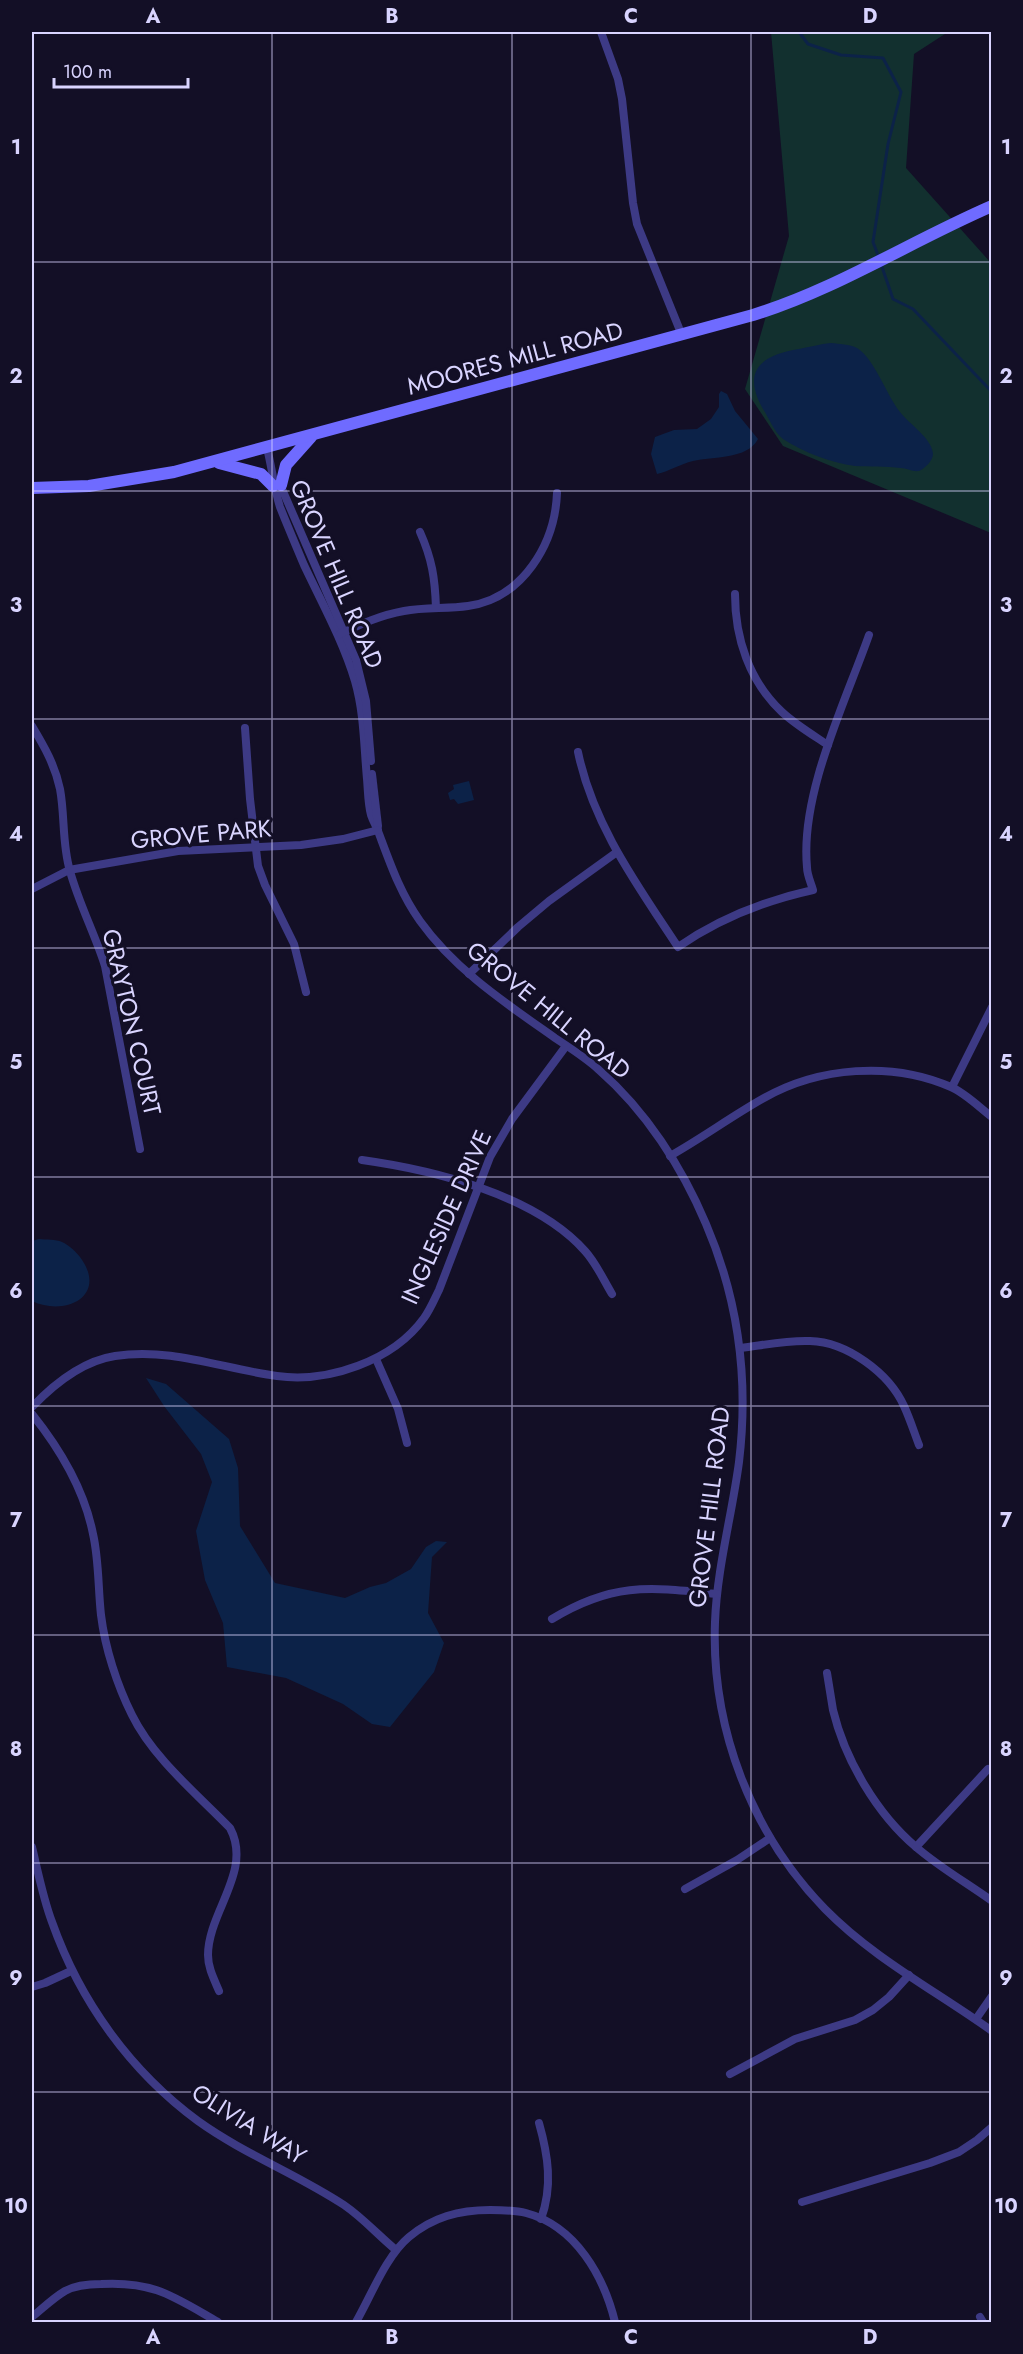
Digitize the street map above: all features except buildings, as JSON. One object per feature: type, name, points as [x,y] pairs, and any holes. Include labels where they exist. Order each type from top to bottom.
[{"type":"street","points":[[601,32],[618,78],[622,99],[637,224],[681,333]]},
{"type":"street","name":"MOORES MILL ROAD","points":[[32,488],[54,489],[120,482],[174,472],[782,306],[863,270],[992,206]]},
{"type":"street","points":[[215,462],[261,474],[276,483],[286,465],[312,436]]},
{"type":"street","name":"GROVE HILL ROAD","points":[[267,448],[276,483],[340,634],[351,668],[358,694],[371,814],[388,862],[420,921],[441,947],[469,974],[597,1068],[620,1090],[648,1123],[670,1156],[698,1207],[718,1255],[732,1297],[741,1348],[742,1420],[739,1461],[717,1594],[716,1664],[730,1746],[745,1787],[770,1838],[806,1888],[826,1910],[849,1931],[909,1975],[992,2031]]},
{"type":"street","points":[[340,634],[367,621],[392,614],[480,603],[501,594],[519,581],[535,563],[553,525],[557,493]]},
{"type":"street","points":[[420,532],[430,554],[435,579],[436,608]]},
{"type":"street","points":[[735,594],[738,638],[755,677],[780,711],[828,745]]},
{"type":"street","points":[[578,752],[583,775],[595,807],[617,852],[678,947],[732,914],[775,898],[813,890],[807,868],[812,806],[828,745],[868,635]]},
{"type":"street","name":"GRAYTON COURT","points":[[32,726],[55,770],[60,790],[69,870],[105,966],[140,1149]]},
{"type":"street","points":[[245,728],[254,847],[265,885],[294,944],[306,992]]},
{"type":"street","name":"GROVE PARK","points":[[32,889],[69,870],[178,851],[301,845],[343,839],[378,830]]},
{"type":"street","points":[[469,974],[525,920],[617,852]]},
{"type":"street","points":[[952,1087],[992,1007]]},
{"type":"street","name":"INGLESIDE DRIVE","points":[[32,1407],[47,1392],[74,1372],[93,1362],[113,1356],[155,1353],[279,1376],[310,1377],[350,1368],[376,1359],[416,1327],[429,1310],[439,1290],[490,1157],[512,1119],[566,1046]]},
{"type":"street","points":[[670,1156],[703,1138],[765,1098],[794,1084],[814,1078],[867,1071],[913,1076],[952,1087],[992,1117]]},
{"type":"street","points":[[362,1160],[411,1167],[517,1202],[544,1216],[570,1236],[593,1260],[612,1294]]},
{"type":"street","points":[[741,1348],[811,1341],[842,1349],[859,1358],[884,1378],[904,1405],[919,1445]]},
{"type":"street","points":[[376,1359],[398,1409],[407,1443]]},
{"type":"street","points":[[32,1414],[61,1453],[85,1502],[94,1535],[101,1618],[111,1658],[133,1716],[156,1751],[230,1828],[235,1838],[237,1858],[209,1947],[210,1968],[219,1991]]},
{"type":"street","points":[[552,1619],[598,1596],[618,1591],[659,1588],[717,1594]]},
{"type":"street","points":[[827,1673],[834,1711],[857,1771],[886,1815],[916,1847],[992,1901]]},
{"type":"street","points":[[916,1847],[988,1769]]},
{"type":"street","points":[[685,1889],[737,1860],[770,1838]]},
{"type":"street","name":"OLIVIA WAY","points":[[32,1847],[51,1921],[71,1971],[118,2044],[143,2072],[198,2121],[347,2207],[396,2250]]},
{"type":"street","points":[[32,1987],[71,1971]]},
{"type":"street","points":[[730,2074],[795,2039],[855,2020],[873,2010],[889,1997],[909,1975]]},
{"type":"street","points":[[976,2019],[992,1996]]},
{"type":"street","points":[[539,2123],[547,2154],[549,2188],[541,2218]]},
{"type":"street","points":[[802,2202],[959,2152],[992,2127]]},
{"type":"street","points":[[356,2322],[396,2250],[424,2226],[459,2211],[504,2211],[526,2213],[541,2218],[574,2243],[596,2271],[615,2322]]},
{"type":"street","points":[[32,2317],[65,2291],[84,2284],[125,2282],[147,2286],[167,2294],[218,2322]]},
{"type":"green space","points":[[771,32],[948,32],[914,54],[906,168],[991,263],[991,533],[783,446],[745,389],[789,236]]},
{"type":"water","points":[[831,343],[854,347],[863,353],[875,368],[900,412],[929,442],[932,448],[932,459],[919,471],[895,467],[855,466],[836,462],[799,448],[777,433],[763,409],[754,384],[755,374],[759,367],[775,355]]},
{"type":"water","points":[[721,391],[727,394],[735,411],[758,439],[753,446],[738,454],[693,461],[657,474],[651,454],[655,437],[674,430],[697,429],[711,419],[719,407]]},
{"type":"water","points":[[469,781],[474,800],[458,804],[454,799],[450,800],[448,793],[454,789],[453,785]]},
{"type":"water","points":[[39,1239],[62,1242],[80,1257],[88,1271],[89,1283],[86,1292],[79,1300],[58,1306],[32,1301],[32,1241]]},
{"type":"water","points":[[146,1378],[166,1384],[229,1439],[238,1468],[240,1526],[275,1583],[345,1598],[386,1583],[411,1569],[426,1547],[436,1541],[447,1542],[432,1557],[428,1613],[444,1643],[434,1672],[390,1727],[372,1724],[343,1704],[286,1678],[227,1667],[223,1623],[205,1580],[196,1531],[212,1482],[201,1454],[164,1406]]},
{"type":"waterway","points":[[799,32],[808,44],[841,55],[883,58],[901,92],[888,144],[873,242],[879,258]]},
{"type":"waterway","points":[[881,264],[893,299],[913,309],[992,392]]}]
